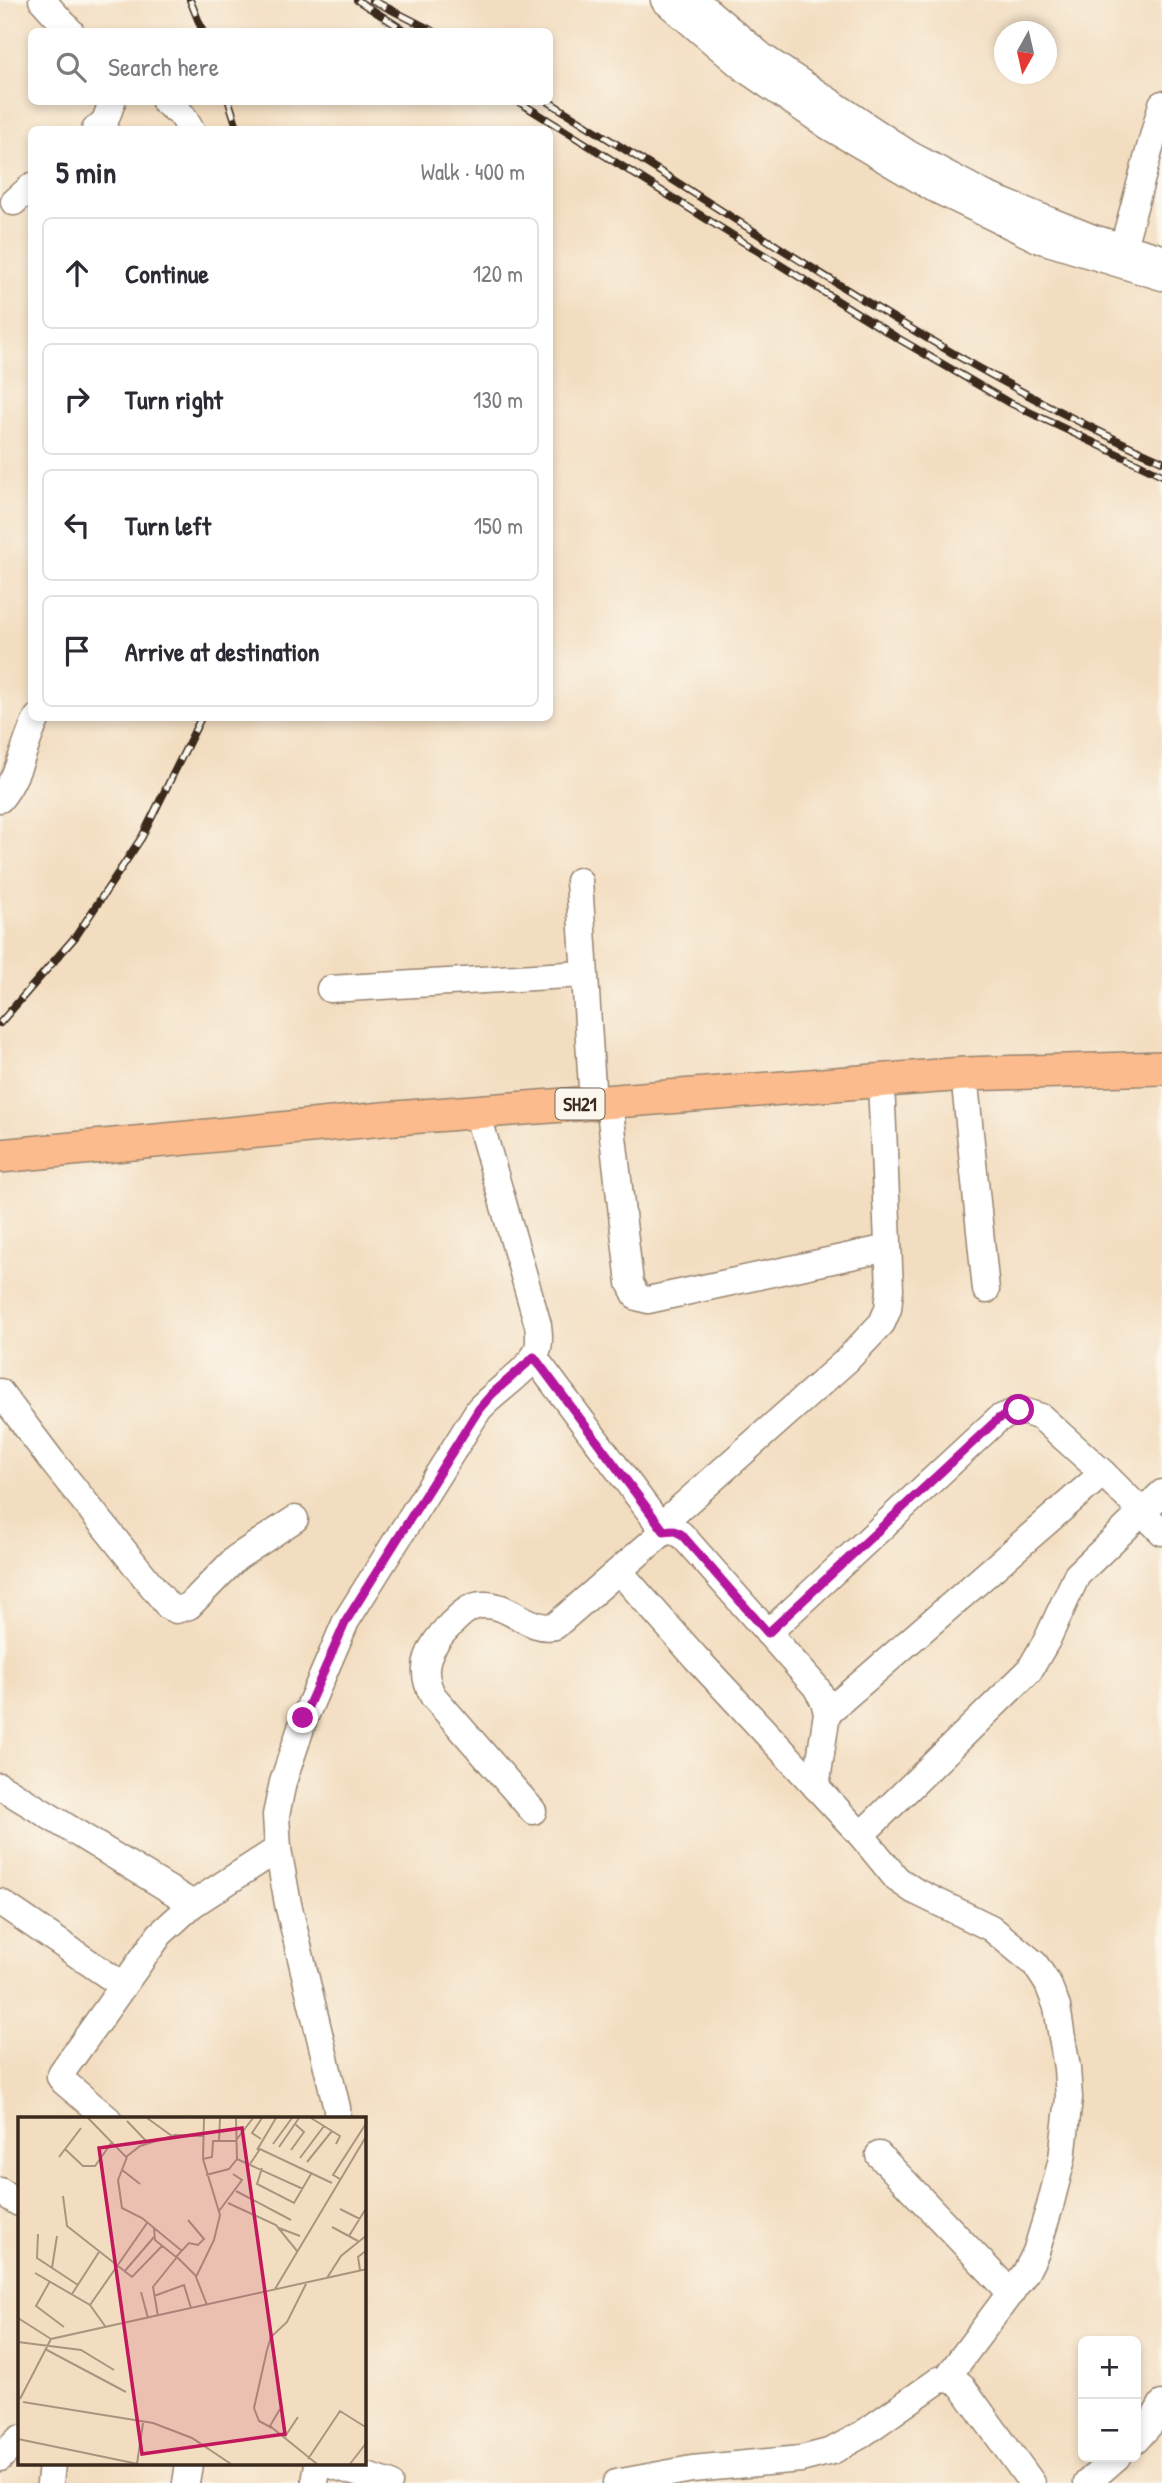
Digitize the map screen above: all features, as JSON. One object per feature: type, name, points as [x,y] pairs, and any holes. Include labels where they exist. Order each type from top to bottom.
[{"type":"main road","name":"SH21","points":[[0,1156],[224,1133],[964,1074],[1162,1068]]},
{"type":"street","points":[[43,0],[68,28]]},
{"type":"street","points":[[664,0],[746,70],[828,126],[933,188],[1038,239],[1162,277]]},
{"type":"street","points":[[695,0],[763,57],[909,154],[986,195],[1093,238],[1162,258]]},
{"type":"street","points":[[1123,247],[1162,104]]},
{"type":"street","points":[[99,126],[105,121],[111,105]]},
{"type":"street","points":[[169,105],[181,115],[188,126]]},
{"type":"street","points":[[0,799],[15,775],[27,737],[35,721]]},
{"type":"street","points":[[579,880],[584,974],[601,1103],[629,1283],[637,1297],[648,1300],[888,1248]]},
{"type":"street","points":[[330,989],[584,974]]},
{"type":"street","points":[[964,1074],[986,1290]]},
{"type":"street","points":[[533,1811],[432,1696],[426,1677],[427,1656],[439,1636],[471,1607],[491,1605],[539,1626],[555,1626],[619,1571],[846,1361],[882,1323],[890,1301],[881,1082]]},
{"type":"street","points":[[337,2117],[334,2095],[288,1905],[278,1849],[276,1815],[283,1782],[303,1718],[346,1621],[479,1409],[534,1357],[538,1346],[538,1325],[477,1112]]},
{"type":"street","points":[[534,1357],[662,1529],[681,1534],[816,1687],[827,1713],[816,1787]]},
{"type":"street","points":[[0,1392],[60,1472],[169,1607],[176,1610],[189,1606],[236,1558],[295,1519]]},
{"type":"street","points":[[768,1633],[998,1419],[1009,1412],[1019,1410],[1041,1418],[1103,1473],[1162,1532]]},
{"type":"street","points":[[827,1713],[1103,1473]]},
{"type":"street","points":[[861,1835],[1029,1671],[1047,1640],[1077,1575],[1162,1493]]},
{"type":"street","points":[[616,2483],[692,2469],[764,2473],[832,2451],[861,2435],[932,2385],[946,2379],[1026,2272],[1036,2252],[1062,2159],[1069,2098],[1057,2007],[1048,1984],[1035,1964],[991,1928],[913,1890],[897,1879],[861,1835],[619,1571]]},
{"type":"street","points":[[0,1786],[193,1904]]},
{"type":"street","points":[[106,2117],[64,2082],[60,2077],[62,2072],[121,1985],[160,1934],[193,1904],[278,1849]]},
{"type":"street","points":[[0,1902],[121,1985]]},
{"type":"street","points":[[879,2155],[1011,2293]]},
{"type":"street","points":[[0,2191],[18,2202]]},
{"type":"street","points":[[946,2379],[961,2385],[1032,2483]]},
{"type":"street","points":[[1141,2434],[1162,2404]]},
{"type":"street","points":[[0,2458],[18,2440]]},
{"type":"street","points":[[1087,2483],[1111,2462]]},
{"type":"street","points":[[334,2466],[389,2483]]},
{"type":"railway","points":[[190,0],[201,28]]},
{"type":"railway","points":[[357,0],[401,28]]},
{"type":"railway","points":[[372,0],[427,28]]},
{"type":"railway","points":[[230,105],[237,126]]},
{"type":"railway","points":[[524,105],[894,336],[1006,401],[1162,475]]},
{"type":"railway","points":[[553,105],[926,337],[1082,423],[1162,461]]},
{"type":"railway","points":[[0,1023],[76,936],[142,837],[200,721]]},
{"type":"route","points":[[303,1718],[346,1621],[479,1409],[534,1357],[664,1531],[672,1530],[681,1534],[768,1633],[998,1419],[1009,1412],[1019,1410]]}]
